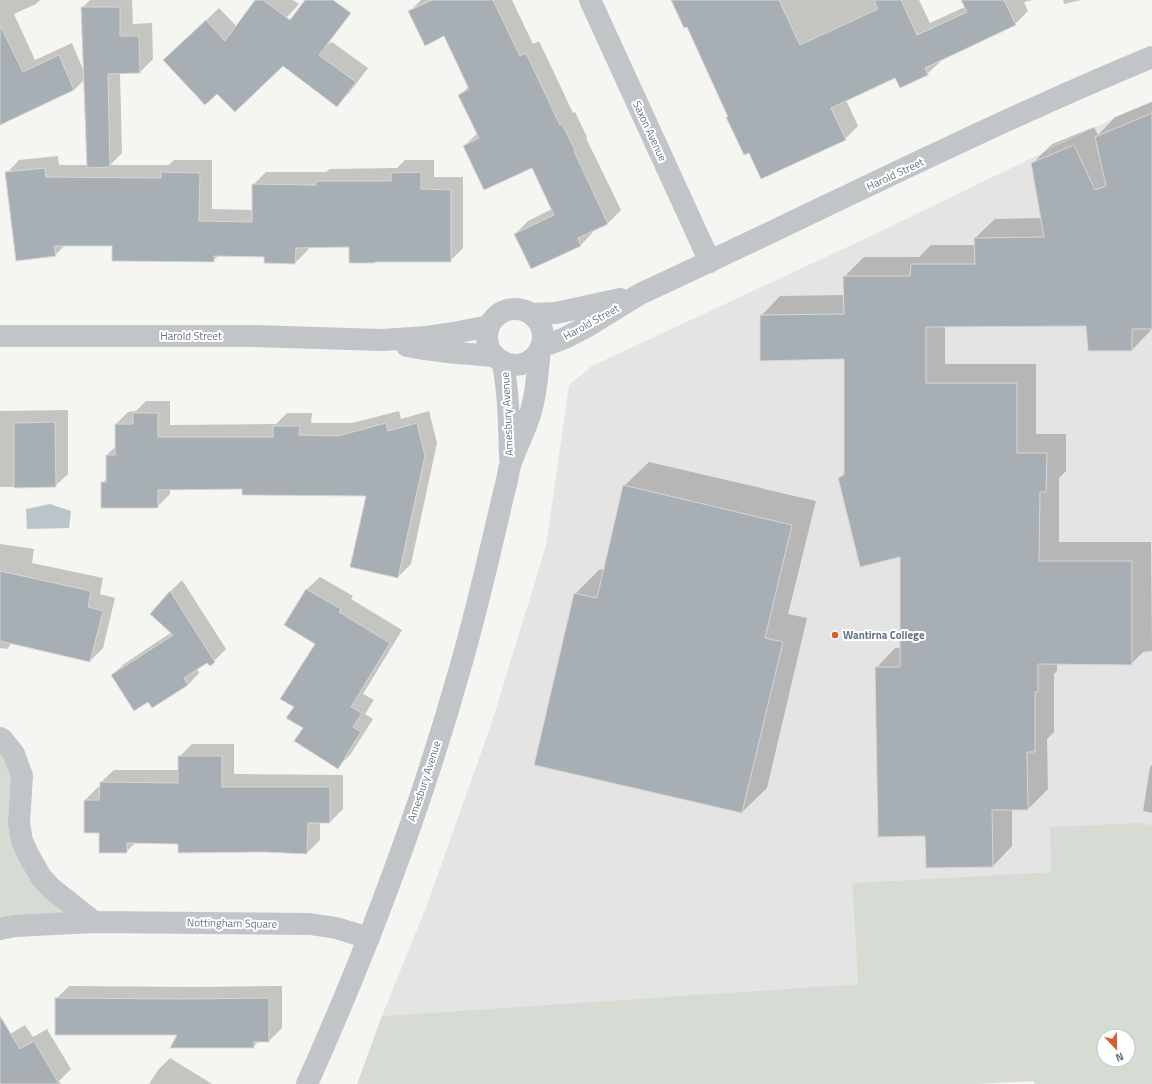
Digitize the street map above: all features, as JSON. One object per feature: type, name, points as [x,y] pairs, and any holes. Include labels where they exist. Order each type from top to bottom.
[{"type":"street","name":"Saxon Avenue","points":[[590,0],[710,262]]},
{"type":"street","name":"Harold Street","points":[[540,348],[588,326],[640,294],[1004,122],[1152,57]]},
{"type":"street","name":"Harold Street","points":[[531,314],[556,313],[640,294]]},
{"type":"street","points":[[507,310],[523,310],[531,314],[542,328],[543,338],[540,348],[534,356],[527,361],[519,364],[510,364],[498,358],[488,345],[487,332],[489,326],[494,319],[507,310]]},
{"type":"street","name":"Harold Street","points":[[0,336],[253,336],[382,340],[427,337],[489,326]]},
{"type":"street","name":"Harold Street","points":[[382,340],[426,350],[498,358]]},
{"type":"street","name":"Amesbury Avenue","points":[[307,1084],[369,938],[401,852],[431,763],[461,666],[487,567],[510,468],[533,405],[540,348]]},
{"type":"street","name":"Amesbury Avenue","points":[[498,358],[503,364],[507,383],[510,468]]},
{"type":"street","points":[[0,738],[14,754],[22,776],[19,823],[22,841],[29,856],[41,877],[51,888],[94,922]]},
{"type":"street","name":"Nottingham Square","points":[[0,929],[15,926],[94,922],[310,924],[336,928],[369,938]]},
{"type":"shaded area","name":"Wantirna College","points":[[1152,101],[1152,825],[1140,823],[1051,872],[852,883],[858,984],[382,1016],[427,905],[491,725],[546,546],[569,385],[592,366],[873,235]]},
{"type":"shaded area","points":[[50,504],[71,511],[69,528],[27,529],[26,509]]},
{"type":"shaded area","points":[[0,738],[14,754],[22,841],[94,922],[0,929]]},
{"type":"shaded area","points":[[1140,823],[1152,825],[1152,1084],[1034,1084],[1034,1081],[978,1084],[357,1084],[382,1016],[858,984],[852,883],[1051,872],[1050,827]]},
{"type":"building","points":[[255,0],[263,0],[290,20],[305,0],[333,0],[351,13],[319,55],[356,82],[337,107],[283,66],[235,112],[217,94],[205,105],[163,60],[206,20],[225,41]]},
{"type":"building","points":[[432,0],[493,0],[520,56],[526,53],[560,125],[562,124],[575,150],[574,151],[608,224],[578,238],[581,246],[531,269],[514,234],[554,215],[532,168],[484,190],[463,146],[479,138],[458,95],[469,89],[444,36],[425,46],[408,11]]},
{"type":"building","points":[[671,0],[779,0],[800,45],[878,9],[874,0],[901,0],[917,35],[967,12],[961,0],[1004,0],[1016,25],[925,68],[928,75],[900,88],[895,78],[831,108],[846,140],[761,179],[749,153],[744,155],[687,27],[684,28]]},
{"type":"building","points":[[81,7],[120,7],[120,36],[139,36],[140,73],[108,74],[110,167],[87,168]]},
{"type":"building","points":[[0,25],[23,72],[59,55],[74,90],[0,125]]},
{"type":"building","points":[[1152,113],[1152,329],[1132,329],[1132,351],[1088,351],[1086,326],[926,327],[926,383],[1017,383],[1017,453],[1047,453],[1046,492],[1040,492],[1039,561],[1132,561],[1132,665],[1038,664],[1038,692],[1035,692],[1035,752],[1027,752],[1028,810],[992,810],[993,867],[926,868],[925,836],[878,837],[875,667],[900,667],[900,557],[860,567],[838,478],[844,475],[844,359],[760,361],[760,315],[844,314],[843,276],[910,276],[911,264],[975,264],[974,238],[1044,237],[1031,163],[1074,145],[1095,190],[1106,186],[1095,137]]},
{"type":"building","points":[[45,168],[46,177],[161,178],[161,172],[200,173],[199,221],[252,222],[252,184],[316,185],[316,181],[391,181],[391,173],[421,172],[421,189],[451,190],[451,262],[349,263],[349,247],[296,248],[295,264],[264,263],[264,257],[214,256],[214,262],[112,261],[112,246],[54,246],[56,256],[16,261],[5,172]]},
{"type":"building","points":[[133,413],[158,413],[158,437],[273,437],[273,426],[300,426],[299,435],[338,436],[386,423],[388,431],[417,423],[425,456],[398,578],[350,567],[366,496],[242,495],[242,489],[158,490],[158,508],[101,508],[101,482],[106,482],[106,455],[115,455],[115,424],[133,424]]},
{"type":"building","points":[[55,422],[56,487],[14,488],[14,423]]},
{"type":"building","points":[[623,485],[792,525],[765,638],[783,642],[742,813],[534,765],[574,593],[597,598]]},
{"type":"building","points":[[0,571],[91,591],[88,607],[103,611],[90,662],[0,641]]},
{"type":"building","points":[[306,589],[341,609],[339,612],[390,643],[351,707],[362,713],[353,727],[361,732],[338,769],[294,741],[303,728],[286,718],[294,707],[280,699],[315,644],[284,625]]},
{"type":"building","points":[[170,591],[215,662],[210,666],[207,663],[184,678],[188,685],[152,708],[148,702],[134,711],[111,675],[173,635],[150,614]]},
{"type":"building","points":[[178,756],[222,756],[222,787],[330,787],[330,823],[308,823],[307,854],[264,852],[178,853],[178,844],[127,843],[127,853],[99,853],[99,833],[84,833],[84,800],[99,800],[100,782],[178,783]]},
{"type":"building","points":[[55,998],[269,998],[269,1042],[254,1042],[254,1048],[170,1048],[177,1035],[55,1035]]},
{"type":"building","points":[[0,1016],[20,1049],[34,1041],[59,1084],[0,1084]]},
{"type":"place","name":"Wantirna College","points":[[835,635]]}]
